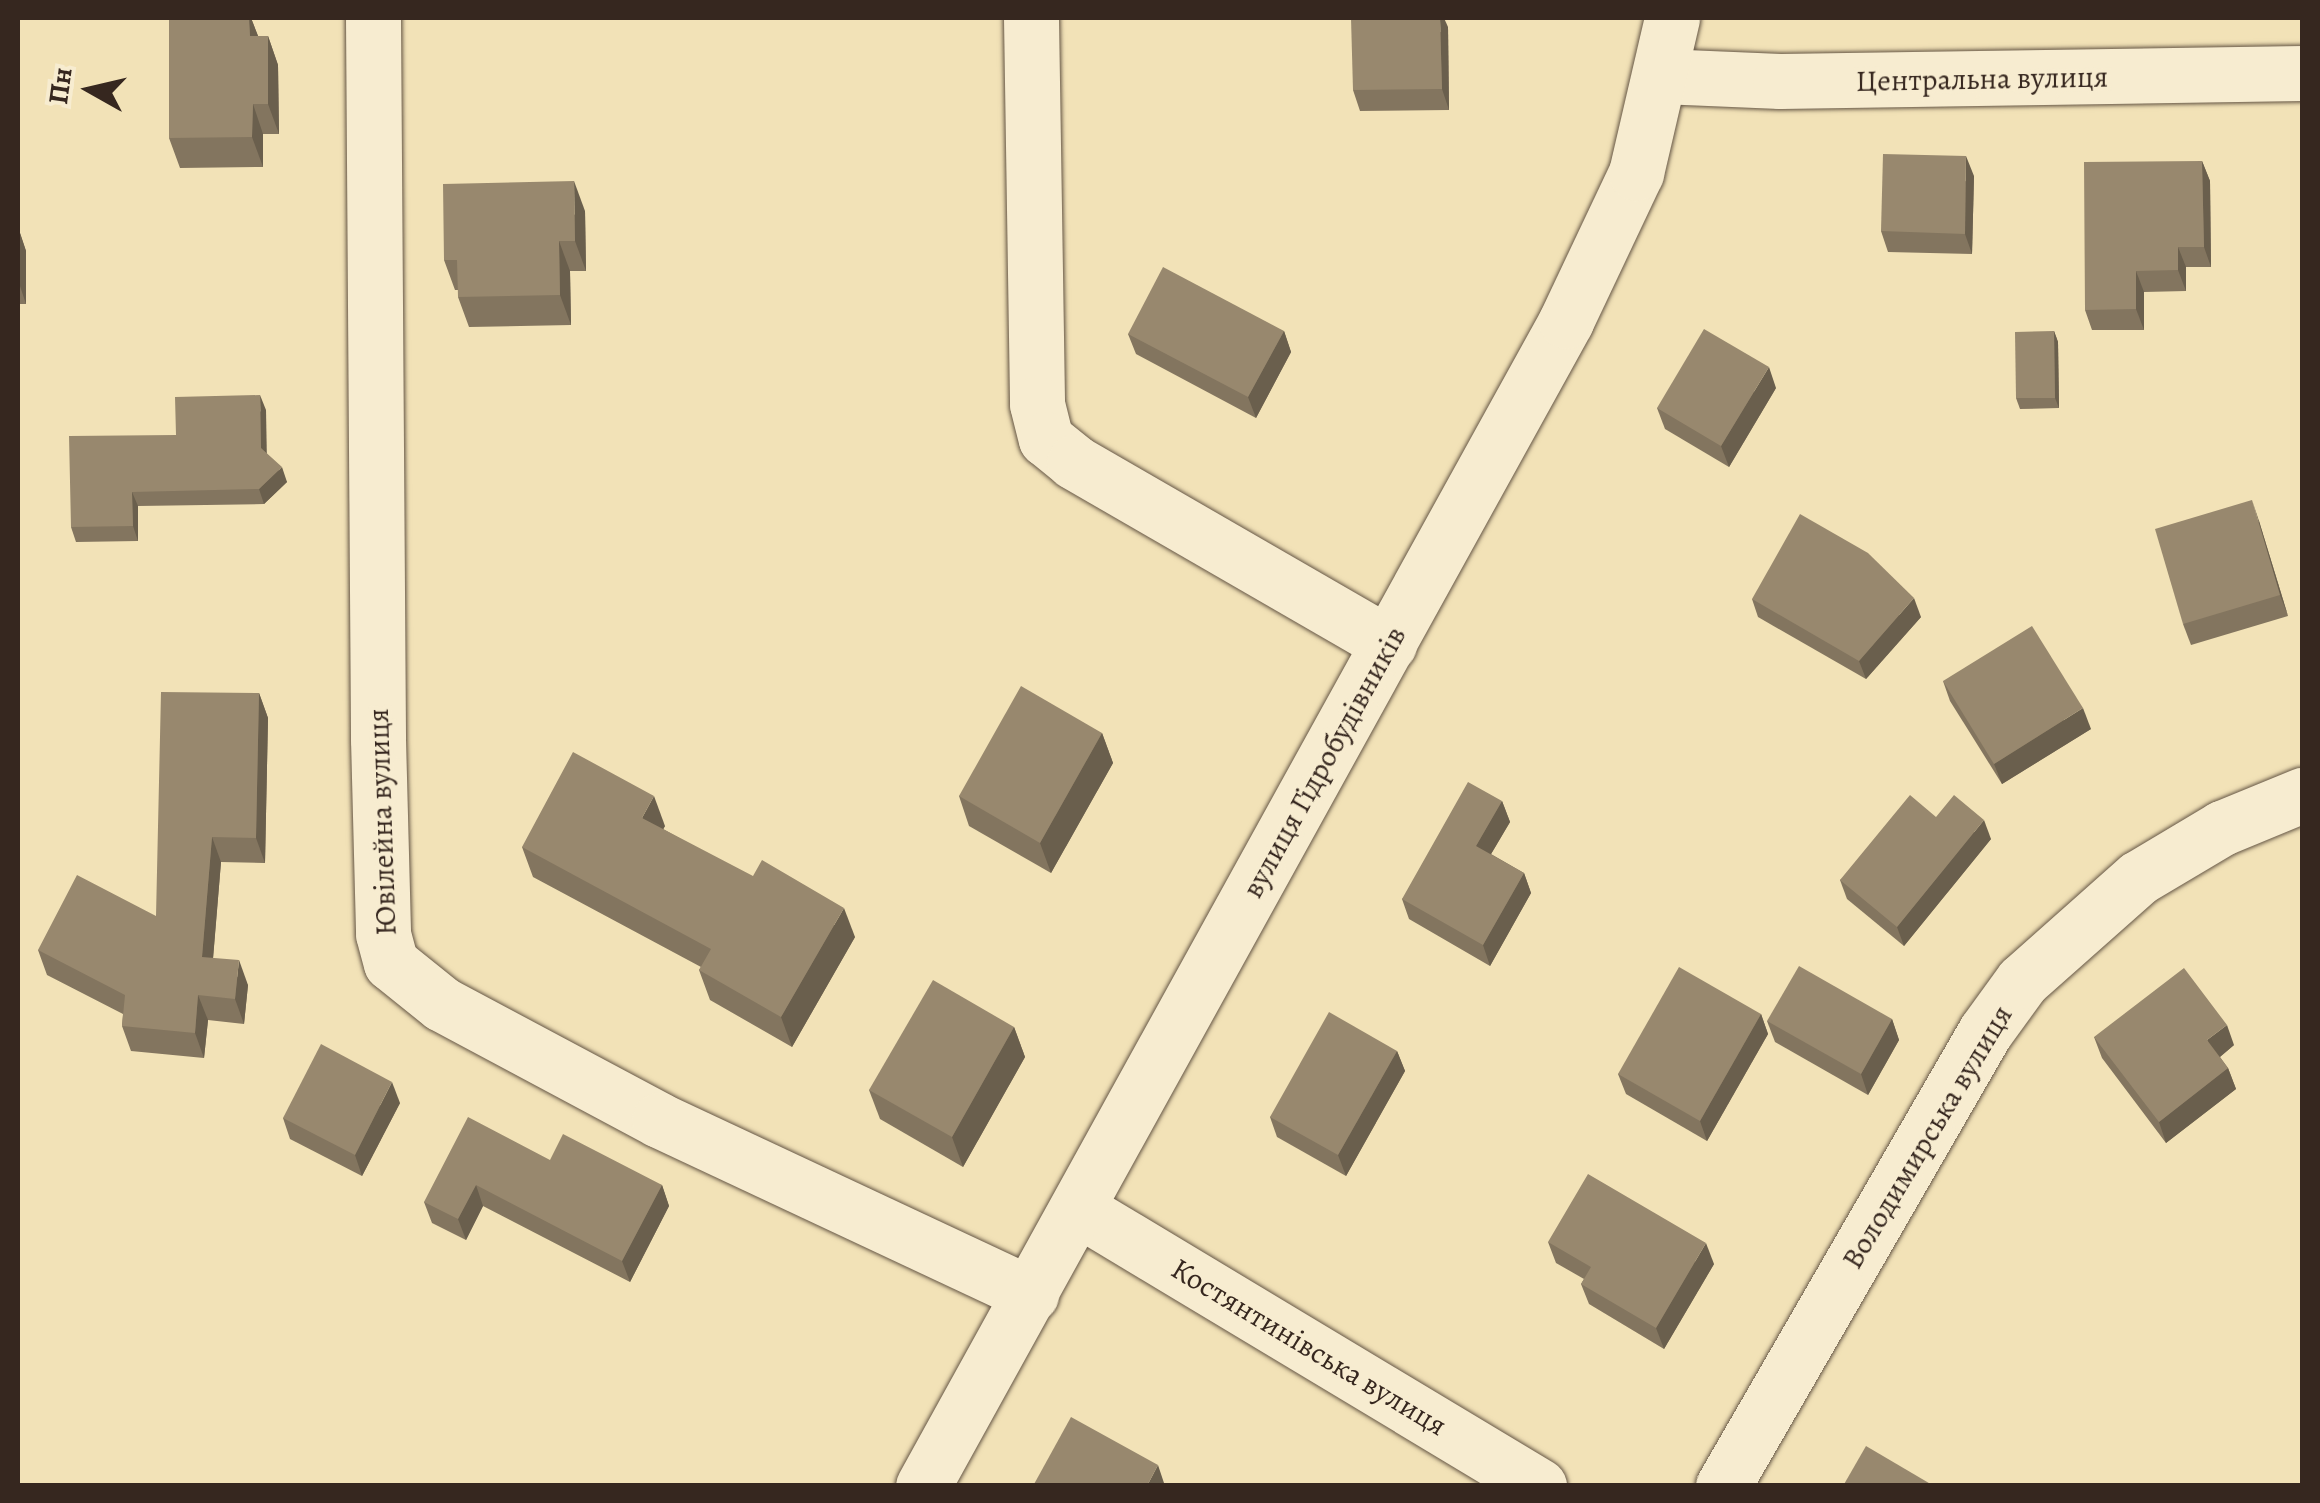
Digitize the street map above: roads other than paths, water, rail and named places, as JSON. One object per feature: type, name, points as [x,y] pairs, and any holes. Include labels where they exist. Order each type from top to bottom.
[{"type":"street","name":"Ювілейна вулиця","points":[[373,18],[378,758],[383,934],[391,963],[442,1004],[643,1112],[1031,1294]]},
{"type":"street","points":[[1031,18],[1037,404],[1046,439],[1074,462],[1390,644]]},
{"type":"street","name":"вулиця Гідробудівників","points":[[924,1486],[1390,644],[1613,225],[1636,172],[1662,76],[1672,18]]},
{"type":"street","name":"Центральна вулиця","points":[[1662,76],[1780,82],[2302,74]]},
{"type":"street","name":"Володимирська вулиця","points":[[1723,1486],[1984,1032],[2022,981],[2138,878],[2222,828],[2302,795]]},
{"type":"street","name":"Костянтинівська вулиця","points":[[1078,1210],[1539,1486]]}]
